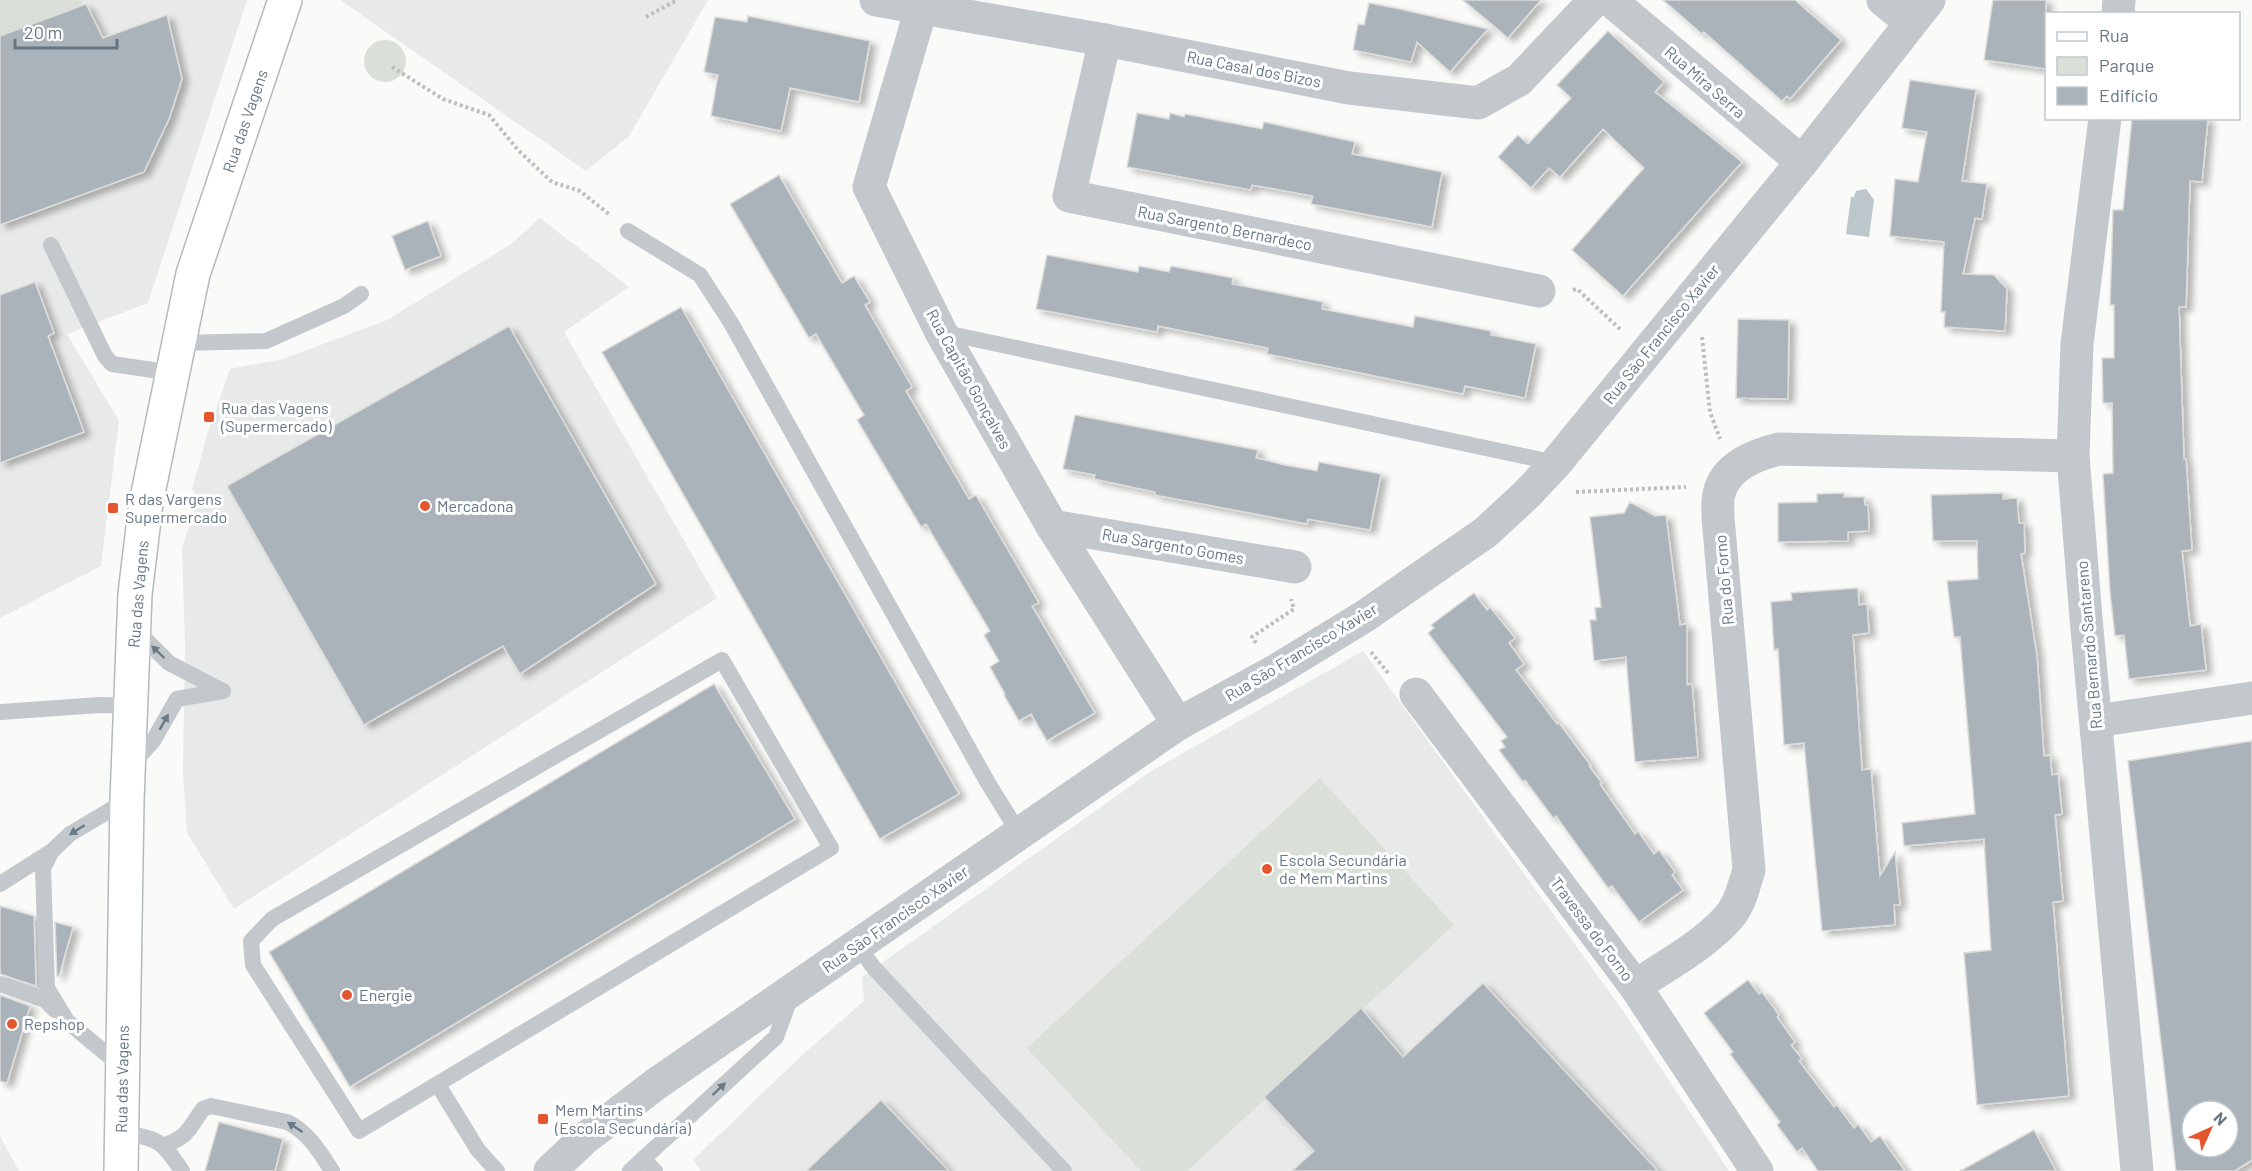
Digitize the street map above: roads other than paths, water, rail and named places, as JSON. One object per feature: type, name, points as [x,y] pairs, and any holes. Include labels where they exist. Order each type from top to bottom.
[{"type":"street","name":"Rua das Vagens","points":[[121,1171],[128,784],[135,594],[146,503],[194,274],[285,0]]},
{"type":"street","name":"Rua Casal dos Bizos","points":[[876,0],[1105,39],[1349,88],[1478,103],[1519,80],[1595,0]]},
{"type":"street","name":"Rua Mira Serra","points":[[1610,0],[1802,162]]},
{"type":"street","points":[[1883,0],[1919,11]]},
{"type":"street","name":"Rua Capitão Gonçalves","points":[[921,9],[868,187],[941,332],[1052,526],[1178,724]]},
{"type":"street","name":"Rua São Francisco Xavier","points":[[550,1171],[573,1148],[614,1114],[1178,724],[1275,671],[1365,616],[1486,532],[1556,463],[1802,162],[1919,11]]},
{"type":"street","name":"Rua Sargento Bernardeco","points":[[1105,39],[1069,196],[1539,291]]},
{"type":"street","name":"Rua Bernardo Santareno","points":[[2105,120],[2077,344],[2073,456],[2137,1171]]},
{"type":"street","name":"Rua do Forno","points":[[1635,986],[1696,946],[1730,916],[1741,895],[1749,870],[1718,518],[1719,493],[1727,478],[1755,455],[1779,449],[2073,456]]},
{"type":"street","name":"Rua Sargento Gomes","points":[[1052,526],[1295,567]]},
{"type":"street","name":"Travessa do Forno","points":[[1416,694],[1635,986],[1757,1171]]},
{"type":"street","points":[[2096,721],[2252,698]]},
{"type":"lane","points":[[628,231],[700,275],[731,323],[988,783],[1019,833]]},
{"type":"lane","points":[[51,245],[105,356],[112,364],[176,358],[266,341],[344,306],[361,294]]},
{"type":"lane","points":[[941,332],[1556,463]]},
{"type":"lane","points":[[0,884],[52,851],[128,784],[177,699],[223,691],[169,663],[134,628]]},
{"type":"lane","points":[[722,660],[831,848],[438,1085],[359,1131],[253,965],[251,941],[272,919],[722,660]]},
{"type":"lane","points":[[0,712],[100,705],[132,706]]},
{"type":"lane","points":[[52,851],[43,868],[47,988],[67,1021]]},
{"type":"lane","points":[[857,945],[874,968],[1064,1171]]},
{"type":"lane","points":[[0,984],[45,1000],[122,1068]]},
{"type":"lane","points":[[630,1171],[649,1165],[776,1037],[794,989]]},
{"type":"lane","points":[[438,1085],[478,1150],[497,1171]]},
{"type":"lane","points":[[163,1146],[181,1139],[203,1109],[212,1106],[287,1122],[298,1127],[315,1145],[332,1171]]},
{"type":"lane","points":[[121,1132],[156,1139],[182,1171]]},
{"type":"place","name":"Rua das Vagens (Supermercado)","points":[[209,417]]},
{"type":"place","name":"Mercadona","points":[[425,506]]},
{"type":"place","name":"R das Vargens Supermercado","points":[[113,508]]},
{"type":"place","name":"Escola Secundária de Mem Martins","points":[[1267,869]]},
{"type":"place","name":"Energie","points":[[347,995]]},
{"type":"place","name":"Repshop","points":[[12,1024]]},
{"type":"place","name":"Mem Martins (Escola Secundária)","points":[[543,1119]]}]
